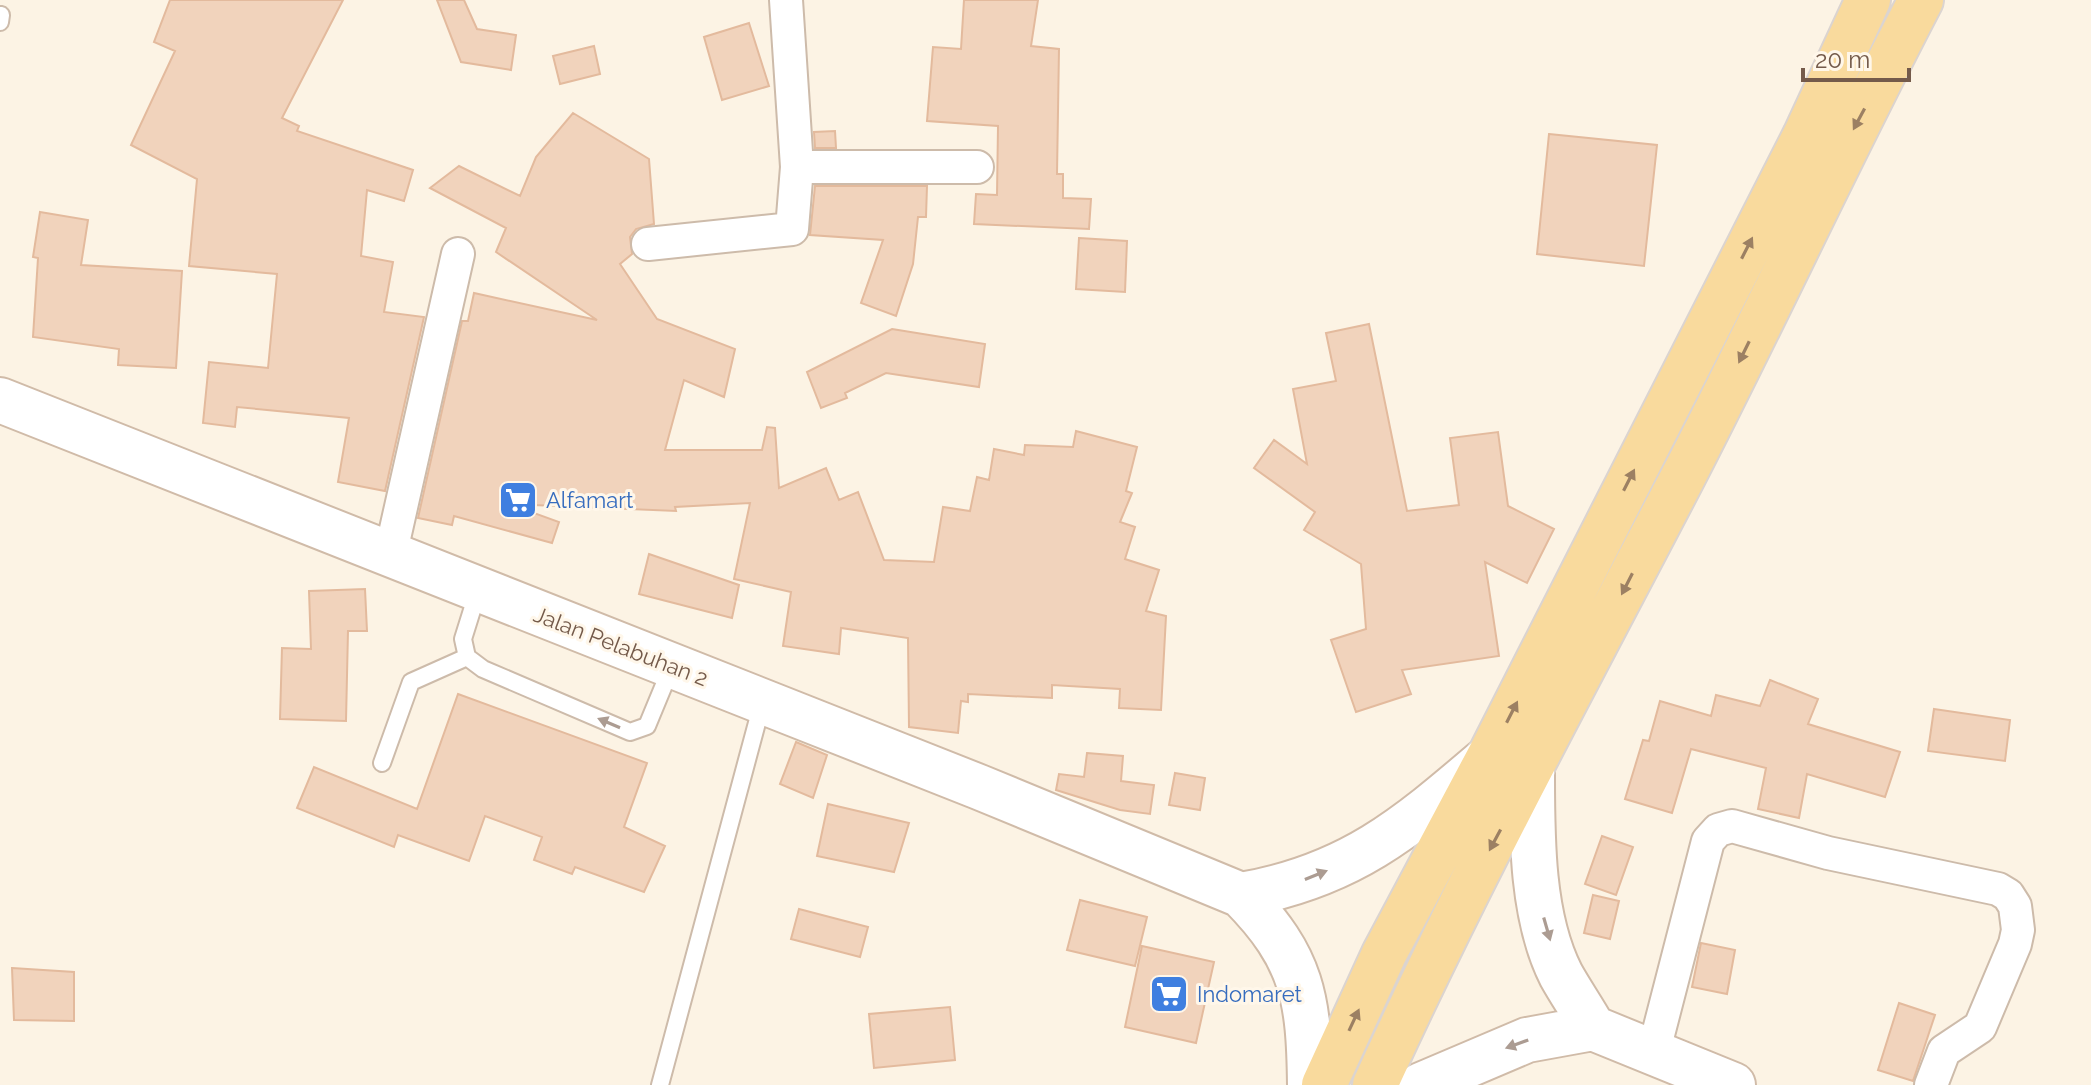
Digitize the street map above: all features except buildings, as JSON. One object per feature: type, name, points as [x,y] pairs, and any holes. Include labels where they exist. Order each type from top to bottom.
[{"type":"main road","points":[[1324,1085],[1384,954],[1490,755],[1805,136],[1868,0]]},
{"type":"main road","points":[[1375,1085],[1425,975],[1921,0]]},
{"type":"main road","name":"Jalan Pelabuhan 2","points":[[0,400],[1241,895]]},
{"type":"main road","points":[[1241,895],[1287,887],[1355,859],[1413,822],[1490,755]]},
{"type":"main road","points":[[1532,769],[1532,834],[1538,897],[1560,972],[1593,1028]]},
{"type":"main road","points":[[1241,895],[1272,927],[1295,966],[1309,1025],[1310,1085]]},
{"type":"main road","points":[[1421,1085],[1527,1040],[1593,1028],[1733,1085]]},
{"type":"street","points":[[648,244],[792,229],[797,167],[786,0]]},
{"type":"street","points":[[797,167],[977,167]]},
{"type":"street","points":[[390,556],[458,254]]},
{"type":"street","points":[[1653,1054],[1708,841],[1718,830],[1732,826],[1828,853],[1986,886],[2008,895],[2017,916],[2015,944],[1980,1027],[1944,1051],[1931,1085]]},
{"type":"lane","points":[[478,591],[463,639],[467,657],[483,669],[630,732],[647,726],[671,666]]},
{"type":"lane","points":[[382,763],[411,682],[467,657]]},
{"type":"lane","points":[[660,1085],[763,702]]},
{"type":"place","name":"Alfamart","points":[[518,500]]},
{"type":"place","name":"Indomaret","points":[[1169,994]]}]
